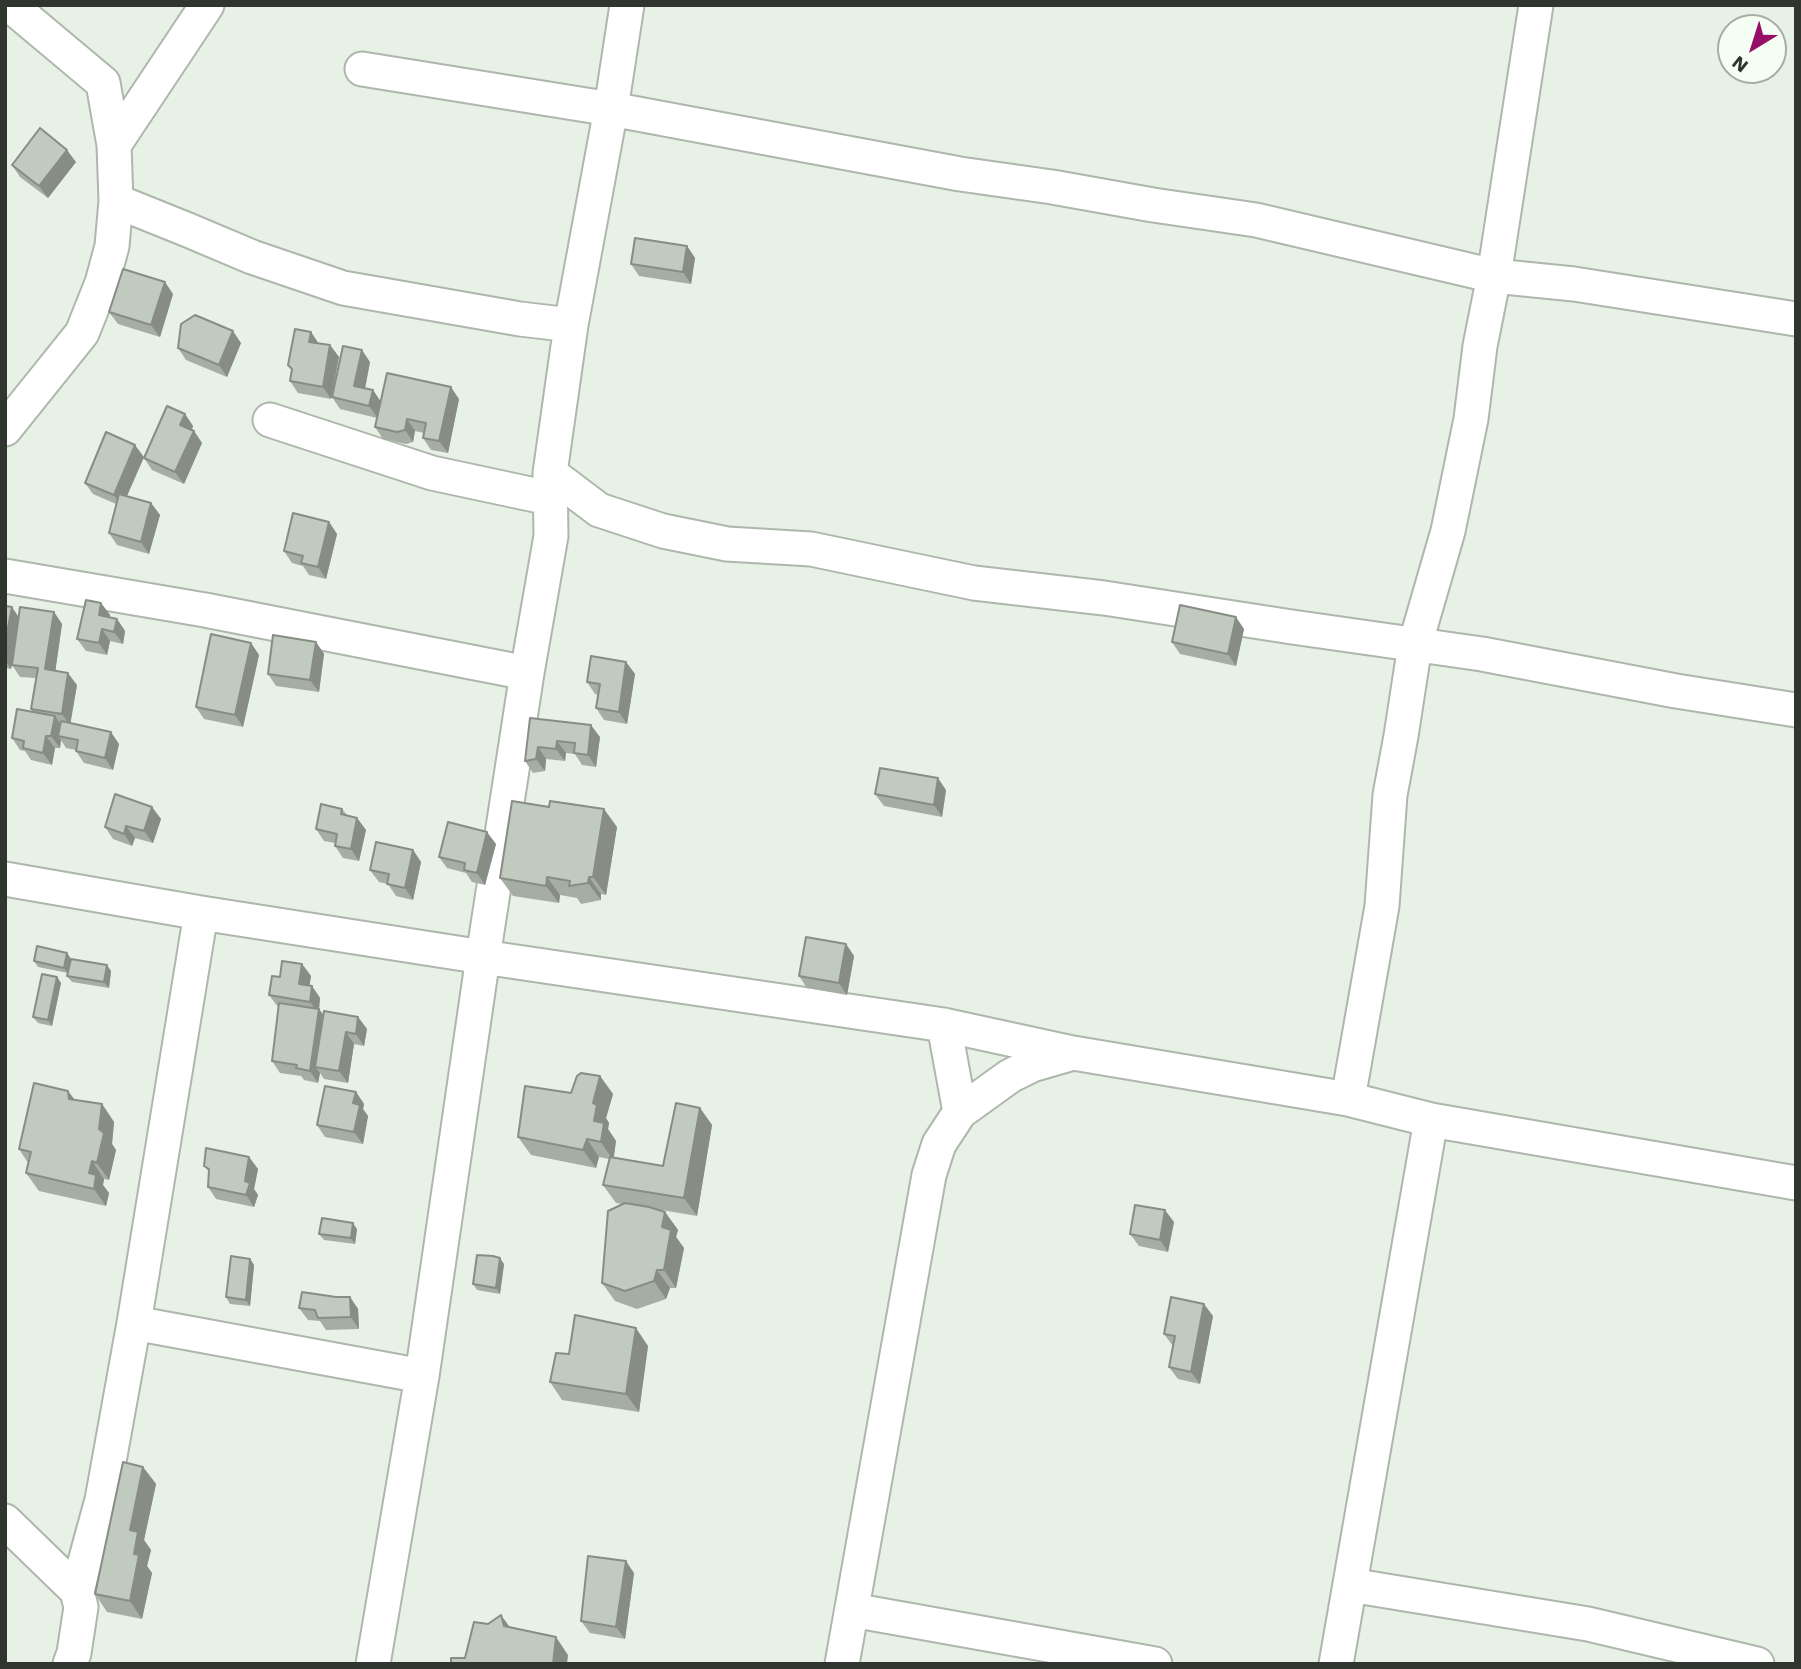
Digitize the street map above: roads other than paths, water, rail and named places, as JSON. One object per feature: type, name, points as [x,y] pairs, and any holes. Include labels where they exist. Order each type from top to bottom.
[{"type":"street","points":[[5,429],[82,334],[102,283],[112,246],[116,201],[114,145],[103,83],[10,5]]},
{"type":"street","points":[[114,145],[207,5]]},
{"type":"street","points":[[373,1664],[422,1376],[483,957],[551,536],[549,485],[571,325],[611,109],[626,5]]},
{"type":"street","points":[[1348,1099],[1382,906],[1390,795],[1415,645],[1448,531],[1471,419],[1480,346],[1494,275],[1536,5]]},
{"type":"street","points":[[362,69],[611,109],[960,174],[1256,220],[1494,275],[1574,284],[1796,319]]},
{"type":"street","points":[[103,83],[158,78]]},
{"type":"street","points":[[116,201],[252,257],[343,288],[571,325]]},
{"type":"street","points":[[270,420],[432,474],[549,485],[599,510],[663,531],[727,544],[811,549],[974,583],[1104,598],[1482,654],[1676,691],[1796,710]]},
{"type":"street","points":[[551,536],[599,510]]},
{"type":"street","points":[[5,576],[205,610],[527,673]]},
{"type":"street","points":[[5,879],[483,957],[944,1025],[1073,1053],[1348,1099],[1431,1120],[1796,1183]]},
{"type":"street","points":[[70,1664],[81,1607],[78,1591],[102,1500],[134,1323],[201,912]]},
{"type":"street","points":[[944,1025],[960,1112]]},
{"type":"street","points":[[842,1664],[929,1175],[939,1144],[960,1112],[1010,1076],[1032,1065],[1073,1053]]},
{"type":"street","points":[[1336,1664],[1431,1120]]},
{"type":"street","points":[[134,1323],[422,1376]]},
{"type":"street","points":[[5,1521],[78,1591]]},
{"type":"street","points":[[1350,1585],[1588,1624],[1756,1664]]},
{"type":"street","points":[[852,1609],[1154,1664]]}]
